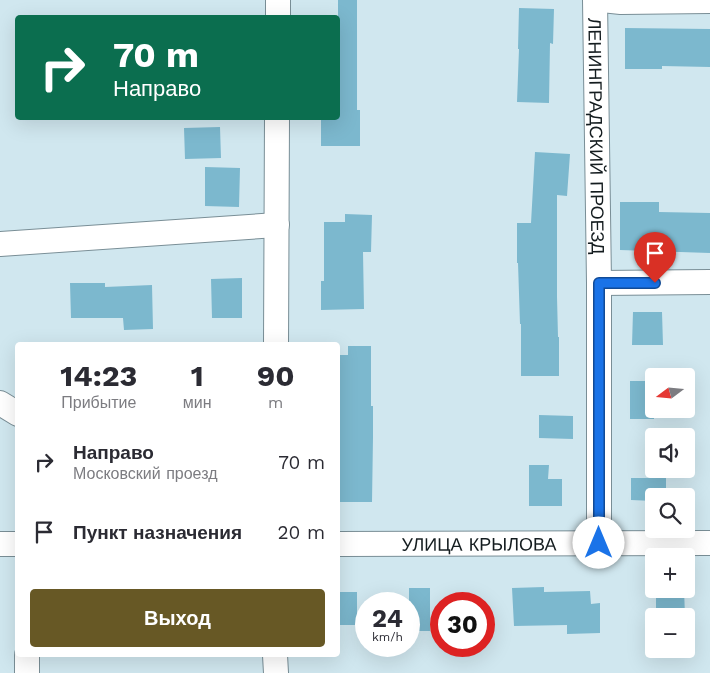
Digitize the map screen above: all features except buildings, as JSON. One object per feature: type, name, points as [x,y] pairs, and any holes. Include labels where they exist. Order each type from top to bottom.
[{"type":"street","points":[[278,0],[278,15]]},
{"type":"street","name":"ЛЕНИНГРАДСКИЙ ПРОЕЗД","points":[[595,0],[599,283],[599,543]]},
{"type":"street","name":"ЛЕНИНГРАДСКИЙ ПРОЕЗД","points":[[602,0],[620,2],[710,1]]},
{"type":"street","points":[[276,342],[277,120]]},
{"type":"street","points":[[0,244],[277,225]]},
{"type":"street","points":[[599,283],[710,282]]},
{"type":"street","points":[[0,403],[15,412]]},
{"type":"street","name":"УЛИЦА КРЫЛОВА","points":[[340,544],[710,543]]},
{"type":"street","points":[[0,544],[15,544]]},
{"type":"street","points":[[27,657],[27,673]]},
{"type":"street","points":[[276,657],[276,673]]},
{"type":"route","points":[[599,543],[599,283],[655,283]]}]
